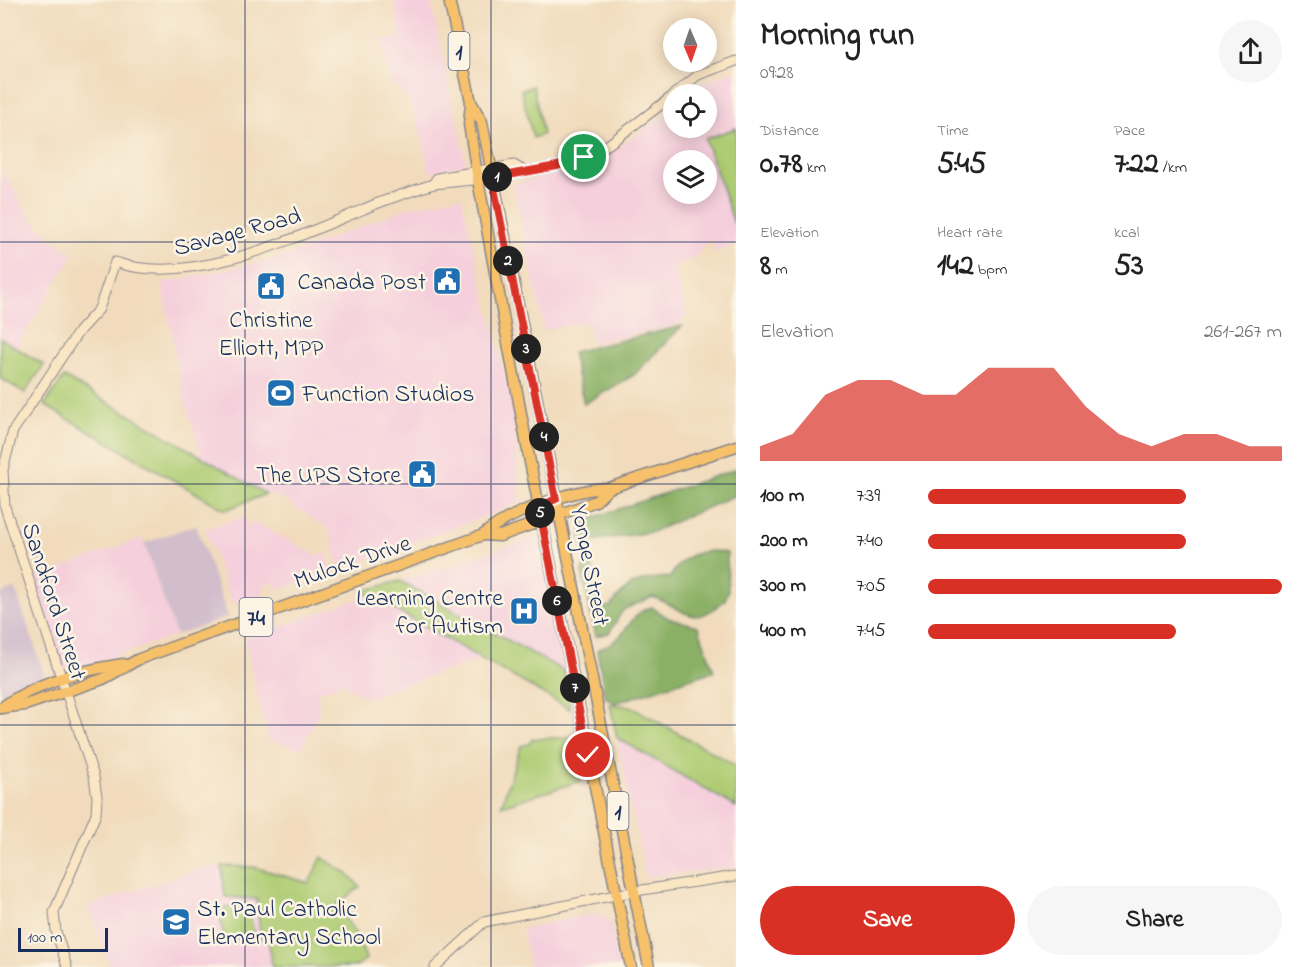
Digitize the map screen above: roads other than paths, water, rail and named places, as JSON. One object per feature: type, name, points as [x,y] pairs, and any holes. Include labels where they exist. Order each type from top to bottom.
[{"type":"main road","name":"Yonge Street","points":[[449,0],[471,102],[482,122],[649,967]]},
{"type":"main road","name":"Yonge Street","points":[[471,102],[469,124],[477,175],[541,519],[631,967]]},
{"type":"main road","name":"Mulock Drive","points":[[0,708],[21,694],[98,668],[132,662],[483,535],[496,523],[556,499],[593,488],[609,488],[736,446]]},
{"type":"main road","name":"Mulock Drive","points":[[483,535],[500,536],[541,519],[596,501],[609,488]]},
{"type":"main road","name":"Mulock Drive","points":[[0,708],[25,705],[103,679],[132,662]]},
{"type":"street","name":"Savage Road","points":[[687,84],[698,75],[736,61]]},
{"type":"street","name":"Savage Road","points":[[114,262],[131,267],[174,270],[263,250],[433,184],[437,178],[557,166],[609,144],[663,103]]},
{"type":"street","name":"Sandford Street","points":[[68,967],[56,931],[54,912],[93,822],[97,797],[94,777],[10,526],[5,507],[3,470],[13,431],[74,337],[99,309],[114,262]]},
{"type":"street","points":[[435,967],[484,922],[635,891],[736,876]]},
{"type":"place","name":"Canada Post","points":[[447,281]]},
{"type":"place","name":"Christine Elliott, MPP","points":[[271,286]]},
{"type":"place","name":"Function Studios","points":[[281,393]]},
{"type":"place","name":"The UPS Store","points":[[422,474]]},
{"type":"place","name":"Learning Centre for Autism","points":[[524,611]]},
{"type":"place","name":"St. Paul Catholic Elementary School","points":[[176,922]]}]
